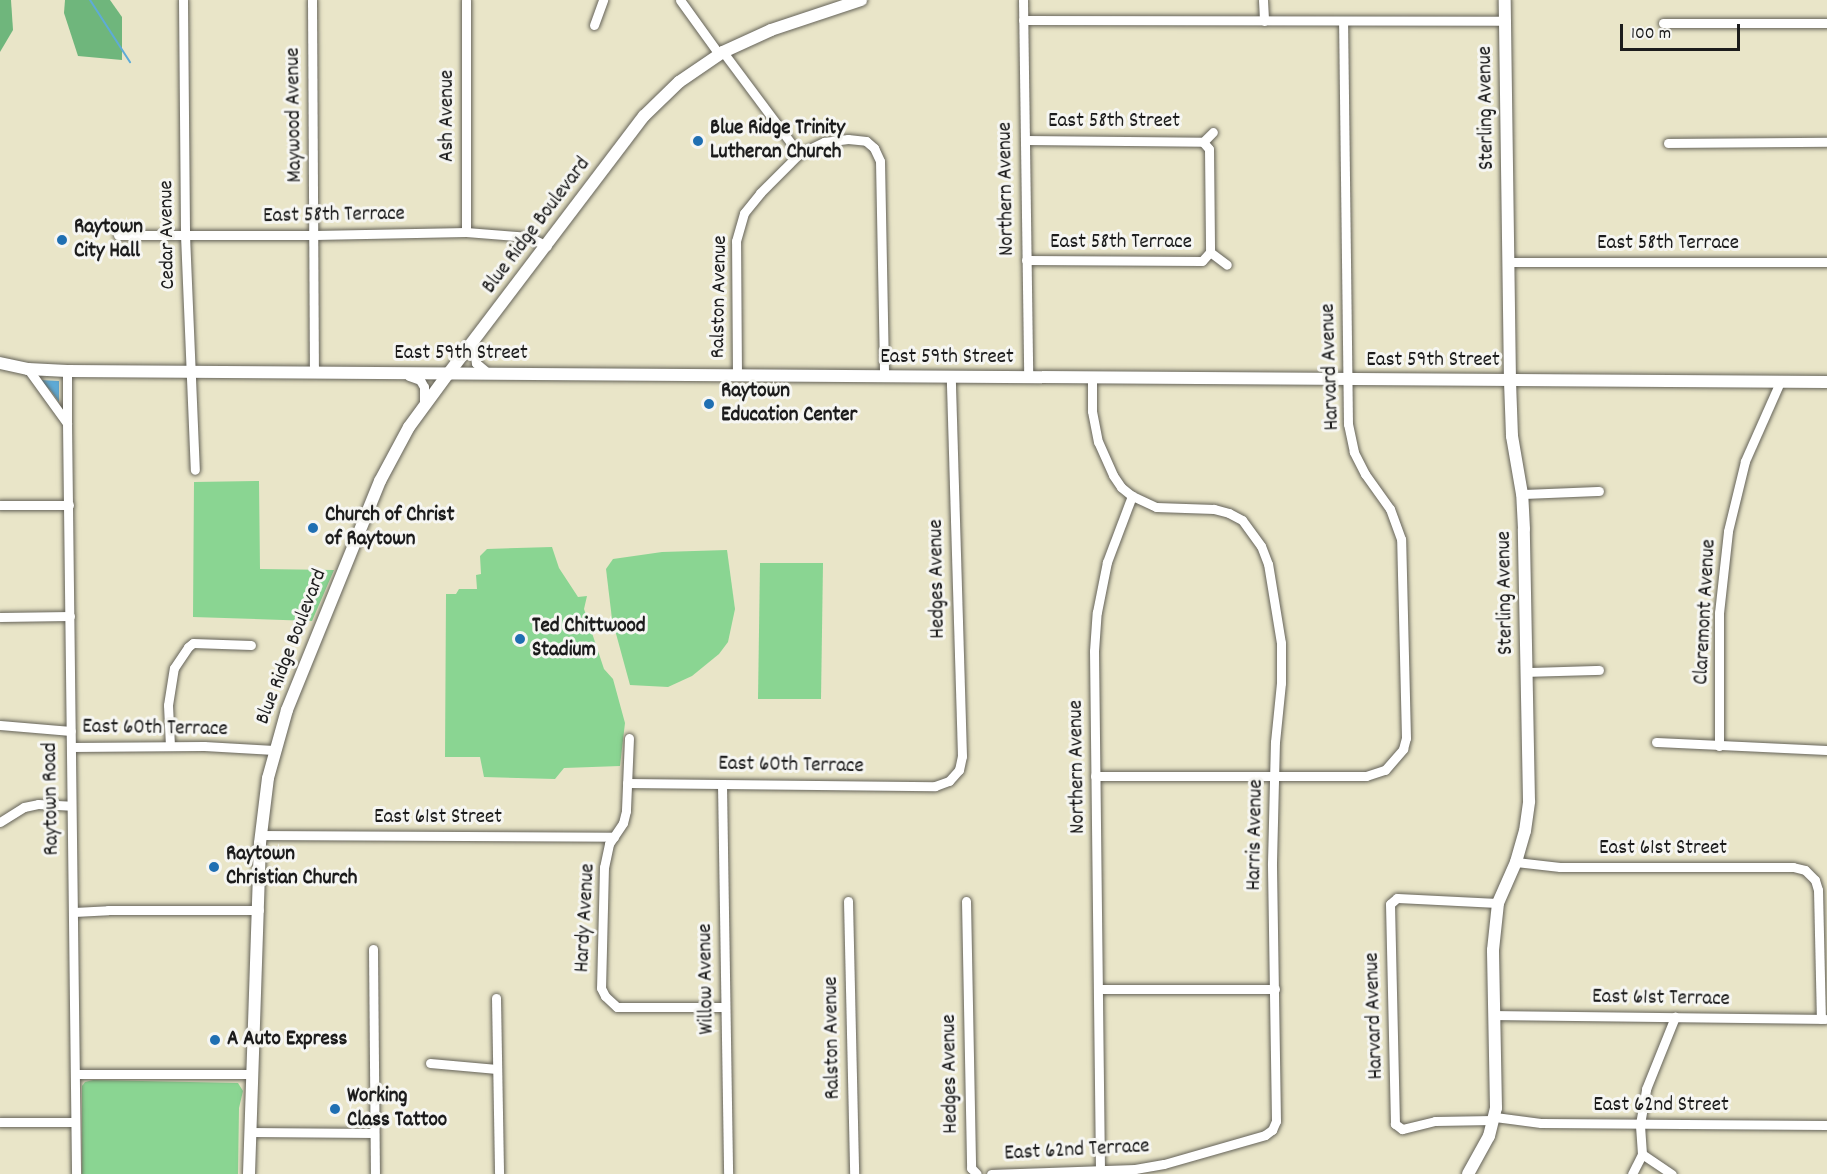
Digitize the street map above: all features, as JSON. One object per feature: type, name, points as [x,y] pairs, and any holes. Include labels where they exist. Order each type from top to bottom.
[{"type":"street","name":"Cedar Avenue","points":[[183,0],[185,235],[195,470]]},
{"type":"street","name":"Maywood Avenue","points":[[312,0],[315,373]]},
{"type":"street","name":"Ash Avenue","points":[[466,0],[466,232]]},
{"type":"street","points":[[594,25],[603,0]]},
{"type":"street","points":[[680,0],[800,154],[824,142],[848,139],[866,141],[878,154],[884,377]]},
{"type":"street","name":"Blue Ridge Boulevard","points":[[249,1174],[251,1074],[264,802],[274,750],[333,591],[380,481],[409,427],[424,406],[644,116],[679,82],[721,53],[771,30],[861,0]]},
{"type":"street","name":"Northern Avenue","points":[[1023,0],[1028,378]]},
{"type":"street","points":[[1263,0],[1264,21]]},
{"type":"street","name":"Sterling Avenue","points":[[1468,1174],[1489,1136],[1494,1118],[1493,950],[1498,903],[1516,862],[1525,831],[1529,801],[1522,494],[1512,436],[1510,381],[1505,0]]},
{"type":"street","points":[[1023,20],[1506,21]]},
{"type":"street","name":"Harvard Avenue","points":[[1274,775],[1366,776],[1389,765],[1402,749],[1406,738],[1401,538],[1390,509],[1365,474],[1354,452],[1348,424],[1343,21]]},
{"type":"street","points":[[1663,23],[1827,23]]},
{"type":"street","points":[[1213,132],[1203,142],[1209,149],[1210,252],[1227,265]]},
{"type":"street","name":"East 58th Street","points":[[1025,140],[1195,140],[1203,142]]},
{"type":"street","points":[[1668,143],[1827,142]]},
{"type":"street","name":"Ralston Avenue","points":[[737,376],[736,242],[738,226],[744,213],[760,193],[800,154]]},
{"type":"street","name":"East 58th Terrace","points":[[118,235],[466,232],[529,237],[547,246]]},
{"type":"street","name":"East 58th Terrace","points":[[1026,260],[1202,261],[1210,252]]},
{"type":"street","name":"East 58th Terrace","points":[[1509,262],[1827,262]]},
{"type":"street","points":[[473,342],[476,363],[489,374]]},
{"type":"street","points":[[0,363],[28,369],[67,371]]},
{"type":"street","points":[[28,369],[68,423]]},
{"type":"street","name":"East 59th Street","points":[[67,371],[1827,382]]},
{"type":"street","name":"Raytown Road","points":[[67,371],[76,1174]]},
{"type":"street","points":[[404,374],[420,380],[424,387],[424,406]]},
{"type":"street","name":"Hedges Avenue","points":[[951,378],[962,756],[959,770],[952,777]]},
{"type":"street","points":[[1092,379],[1092,411],[1098,442],[1113,475],[1132,496]]},
{"type":"street","name":"Claremont Avenue","points":[[1719,746],[1719,613],[1728,531],[1745,461],[1780,382]]},
{"type":"street","points":[[1522,494],[1599,491]]},
{"type":"street","name":"Northern Avenue","points":[[1100,1171],[1094,651],[1097,612],[1107,562],[1132,496]]},
{"type":"street","name":"Harris Avenue","points":[[1132,496],[1156,507],[1214,509],[1242,520],[1256,539],[1268,564],[1273,585],[1281,644],[1274,775],[1276,1121],[1268,1132]]},
{"type":"street","points":[[0,505],[69,505]]},
{"type":"street","points":[[0,616],[70,616]]},
{"type":"street","points":[[170,746],[168,705],[174,668],[188,647],[193,643],[251,645]]},
{"type":"street","points":[[1527,672],[1599,670]]},
{"type":"street","name":"East 60th Terrace","points":[[0,725],[71,731]]},
{"type":"street","name":"Hardy Avenue","points":[[629,738],[626,811],[609,844],[604,867],[600,981],[605,996],[617,1006],[725,1007]]},
{"type":"street","points":[[1656,742],[1827,750]]},
{"type":"street","name":"East 60th Terrace","points":[[71,747],[170,746],[274,750]]},
{"type":"street","points":[[1095,776],[1274,775]]},
{"type":"street","name":"East 60th Terrace","points":[[627,783],[935,786],[952,777]]},
{"type":"street","name":"Willow Avenue","points":[[722,784],[728,1174]]},
{"type":"street","points":[[0,822],[24,807],[39,804],[72,807]]},
{"type":"street","name":"East 61st Street","points":[[261,835],[614,837]]},
{"type":"street","name":"East 61st Street","points":[[1516,862],[1560,867],[1793,867],[1809,874],[1815,880],[1818,890],[1824,1019]]},
{"type":"street","name":"Harvard Avenue","points":[[1399,1129],[1395,1124],[1391,901],[1397,898],[1498,903]]},
{"type":"street","name":"Hedges Avenue","points":[[966,901],[971,1168],[976,1174]]},
{"type":"street","name":"Ralston Avenue","points":[[848,902],[854,1174]]},
{"type":"street","points":[[74,912],[259,910]]},
{"type":"street","points":[[373,949],[375,1174]]},
{"type":"street","points":[[1098,989],[1275,989]]},
{"type":"street","points":[[496,998],[499,1174]]},
{"type":"street","name":"East 61st Terrace","points":[[1494,1015],[1824,1019]]},
{"type":"street","points":[[1632,1174],[1642,1154],[1640,1124],[1646,1089],[1675,1017]]},
{"type":"street","points":[[430,1063],[497,1069]]},
{"type":"street","points":[[75,1074],[251,1074]]},
{"type":"street","name":"East 62nd Street","points":[[1399,1129],[1435,1121],[1494,1118],[1541,1123],[1827,1125]]},
{"type":"street","points":[[0,1122],[75,1122]]},
{"type":"street","points":[[250,1132],[374,1133]]},
{"type":"street","name":"East 62nd Terrace","points":[[992,1174],[1100,1171],[1164,1164],[1268,1132]]},
{"type":"street","points":[[1642,1154],[1672,1174]]},
{"type":"green space","points":[[0,0],[11,0],[13,30],[0,52]]},
{"type":"green space","points":[[65,0],[110,0],[122,17],[122,60],[78,56],[64,13]]},
{"type":"green space","points":[[259,481],[260,569],[334,570],[312,621],[193,617],[194,482]]},
{"type":"green space","name":"Ted Chittwood Stadium","points":[[552,547],[559,568],[578,597],[587,596],[584,609],[604,669],[613,679],[625,723],[620,766],[564,768],[555,779],[484,777],[480,757],[445,757],[446,594],[456,594],[459,589],[477,589],[476,575],[481,574],[480,556],[487,549]]},
{"type":"green space","points":[[727,550],[735,609],[728,642],[719,654],[692,676],[668,687],[630,685],[612,619],[606,569],[613,559],[662,552]]},
{"type":"green space","points":[[760,563],[823,563],[821,699],[758,699]]},
{"type":"green space","points":[[93,1080],[238,1083],[243,1091],[239,1108],[238,1174],[82,1174],[82,1086],[85,1082]]},
{"type":"water","points":[[40,380],[59,381],[59,402],[51,391]]},
{"type":"waterway","points":[[90,0],[130,62]]},
{"type":"place","name":"Blue Ridge Trinity Lutheran Church","points":[[698,141]]},
{"type":"place","name":"Raytown City Hall","points":[[62,240]]},
{"type":"place","name":"Raytown Education Center","points":[[709,404]]},
{"type":"place","name":"Church of Christ of Raytown","points":[[313,528]]},
{"type":"place","name":"Ted Chittwood Stadium","points":[[520,639]]},
{"type":"place","name":"Raytown Christian Church","points":[[214,867]]},
{"type":"place","name":"A Auto Express","points":[[215,1040]]},
{"type":"place","name":"Working Class Tattoo","points":[[335,1109]]}]
